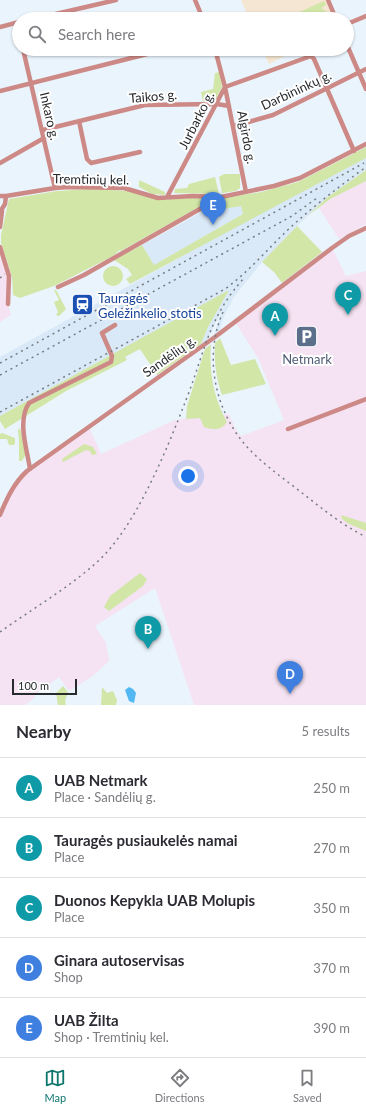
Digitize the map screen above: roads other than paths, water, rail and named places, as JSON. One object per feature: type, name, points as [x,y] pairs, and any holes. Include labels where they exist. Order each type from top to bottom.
[{"type":"street","points":[[64,12],[116,0]]},
{"type":"street","points":[[196,0],[200,12]]},
{"type":"street","points":[[328,0],[333,12]]},
{"type":"street","points":[[354,21],[366,16]]},
{"type":"street","points":[[0,27],[12,24]]},
{"type":"street","name":"Inkaro g.","points":[[25,56],[43,130],[55,188]]},
{"type":"street","points":[[0,91],[141,56]]},
{"type":"street","name":"Jurbarko g.","points":[[167,197],[225,87],[217,56]]},
{"type":"street","points":[[225,87],[309,56],[314,59],[354,151]]},
{"type":"street","points":[[351,56],[366,89]]},
{"type":"street","name":"Darbininkų g.","points":[[234,126],[273,114],[366,69]]},
{"type":"street","name":"Algirdo g.","points":[[225,87],[246,192]]},
{"type":"street","name":"Taikos g.","points":[[43,130],[145,105],[217,104],[230,106]]},
{"type":"street","points":[[79,121],[87,159],[91,163],[140,152]]},
{"type":"street","points":[[0,163],[44,138]]},
{"type":"street","name":"Tremtinių kel.","points":[[0,196],[55,188],[124,188],[158,198],[205,196],[221,197],[300,178],[366,144]]},
{"type":"street","points":[[0,227],[1,211],[6,196]]},
{"type":"street","points":[[205,196],[209,200],[207,204]]},
{"type":"street","name":"Tremtinių kel.","points":[[58,287],[84,275],[221,197]]},
{"type":"street","name":"Sandėlių g.","points":[[0,515],[16,484],[30,469],[215,337],[340,242],[366,228]]},
{"type":"street","points":[[0,248],[9,276],[8,304]]},
{"type":"street","points":[[30,469],[23,419],[26,408],[29,403],[111,362],[112,356],[102,333],[115,325]]},
{"type":"street","points":[[288,429],[366,398]]},
{"type":"water","points":[[129,687],[136,693],[134,703],[129,701],[125,690]]},
{"type":"railway","points":[[0,363],[364,163]]},
{"type":"railway","points":[[0,412],[225,289],[243,275],[301,218],[366,167]]},
{"type":"railway","points":[[0,375],[292,216],[317,198]]},
{"type":"railway","points":[[0,278],[5,274]]},
{"type":"railway","points":[[0,632],[61,590],[96,563],[124,530],[137,509],[159,464],[186,400],[215,321],[223,306],[245,277]]},
{"type":"railway","points":[[223,312],[217,329],[213,365],[220,401],[227,418],[237,434],[248,448],[271,469],[330,514],[366,537]]},
{"type":"place","name":"UAB Žilta","points":[[213,225]]},
{"type":"place","name":"Tauragės Geležinkelio stotis","points":[[83,305]]},
{"type":"place","name":"Duonos Kepykla UAB Molupis","points":[[348,315]]},
{"type":"place","name":"UAB Netmark","points":[[275,336]]},
{"type":"place","name":"Netmark","points":[[307,337]]},
{"type":"place","name":"Tauragės pusiaukelės namai","points":[[148,649]]},
{"type":"place","name":"Ginara autoservisas","points":[[290,694]]}]
